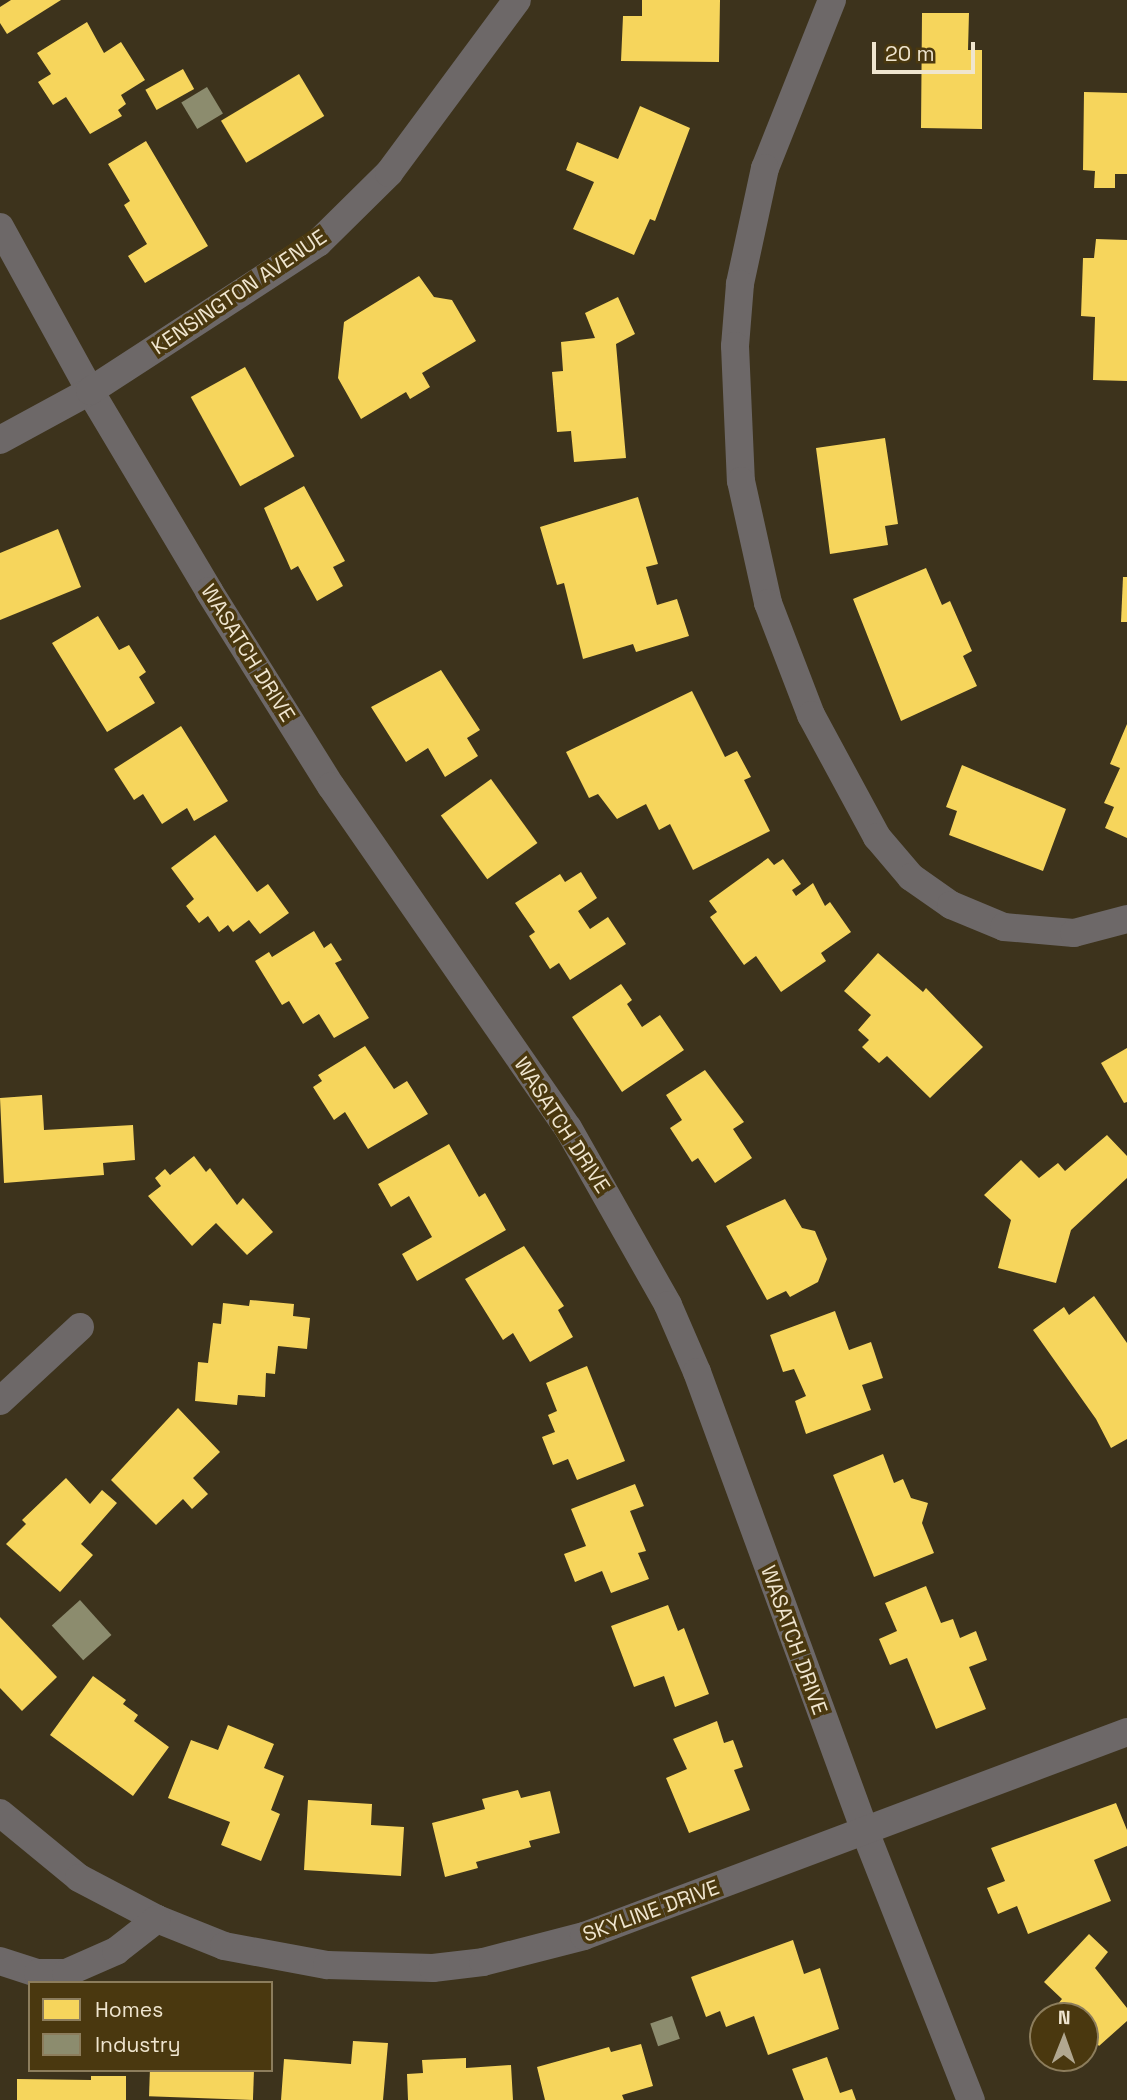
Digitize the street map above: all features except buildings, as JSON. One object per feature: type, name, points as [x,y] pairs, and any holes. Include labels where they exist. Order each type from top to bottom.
[{"type":"street","name":"KENSINGTON AVENUE","points":[[0,440],[90,391],[288,265],[352,212],[389,173],[517,0]]},
{"type":"street","points":[[832,0],[765,168],[740,284],[735,345],[739,454],[753,547],[768,603],[811,715],[877,836],[911,877],[951,905],[1004,927],[1074,933],[1127,919]]},
{"type":"street","name":"WASATCH DRIVE","points":[[0,227],[90,391],[331,786],[568,1128],[634,1241],[697,1372],[866,1834],[971,2100]]},
{"type":"street","points":[[0,1401],[79,1327]]},
{"type":"street","name":"SKYLINE DRIVE","points":[[0,1813],[79,1878],[157,1919],[224,1946],[327,1965],[386,1969],[482,1962],[584,1936],[866,1834],[1127,1732]]},
{"type":"street","points":[[0,1961],[38,1973],[66,1973],[116,1951],[157,1919]]}]
